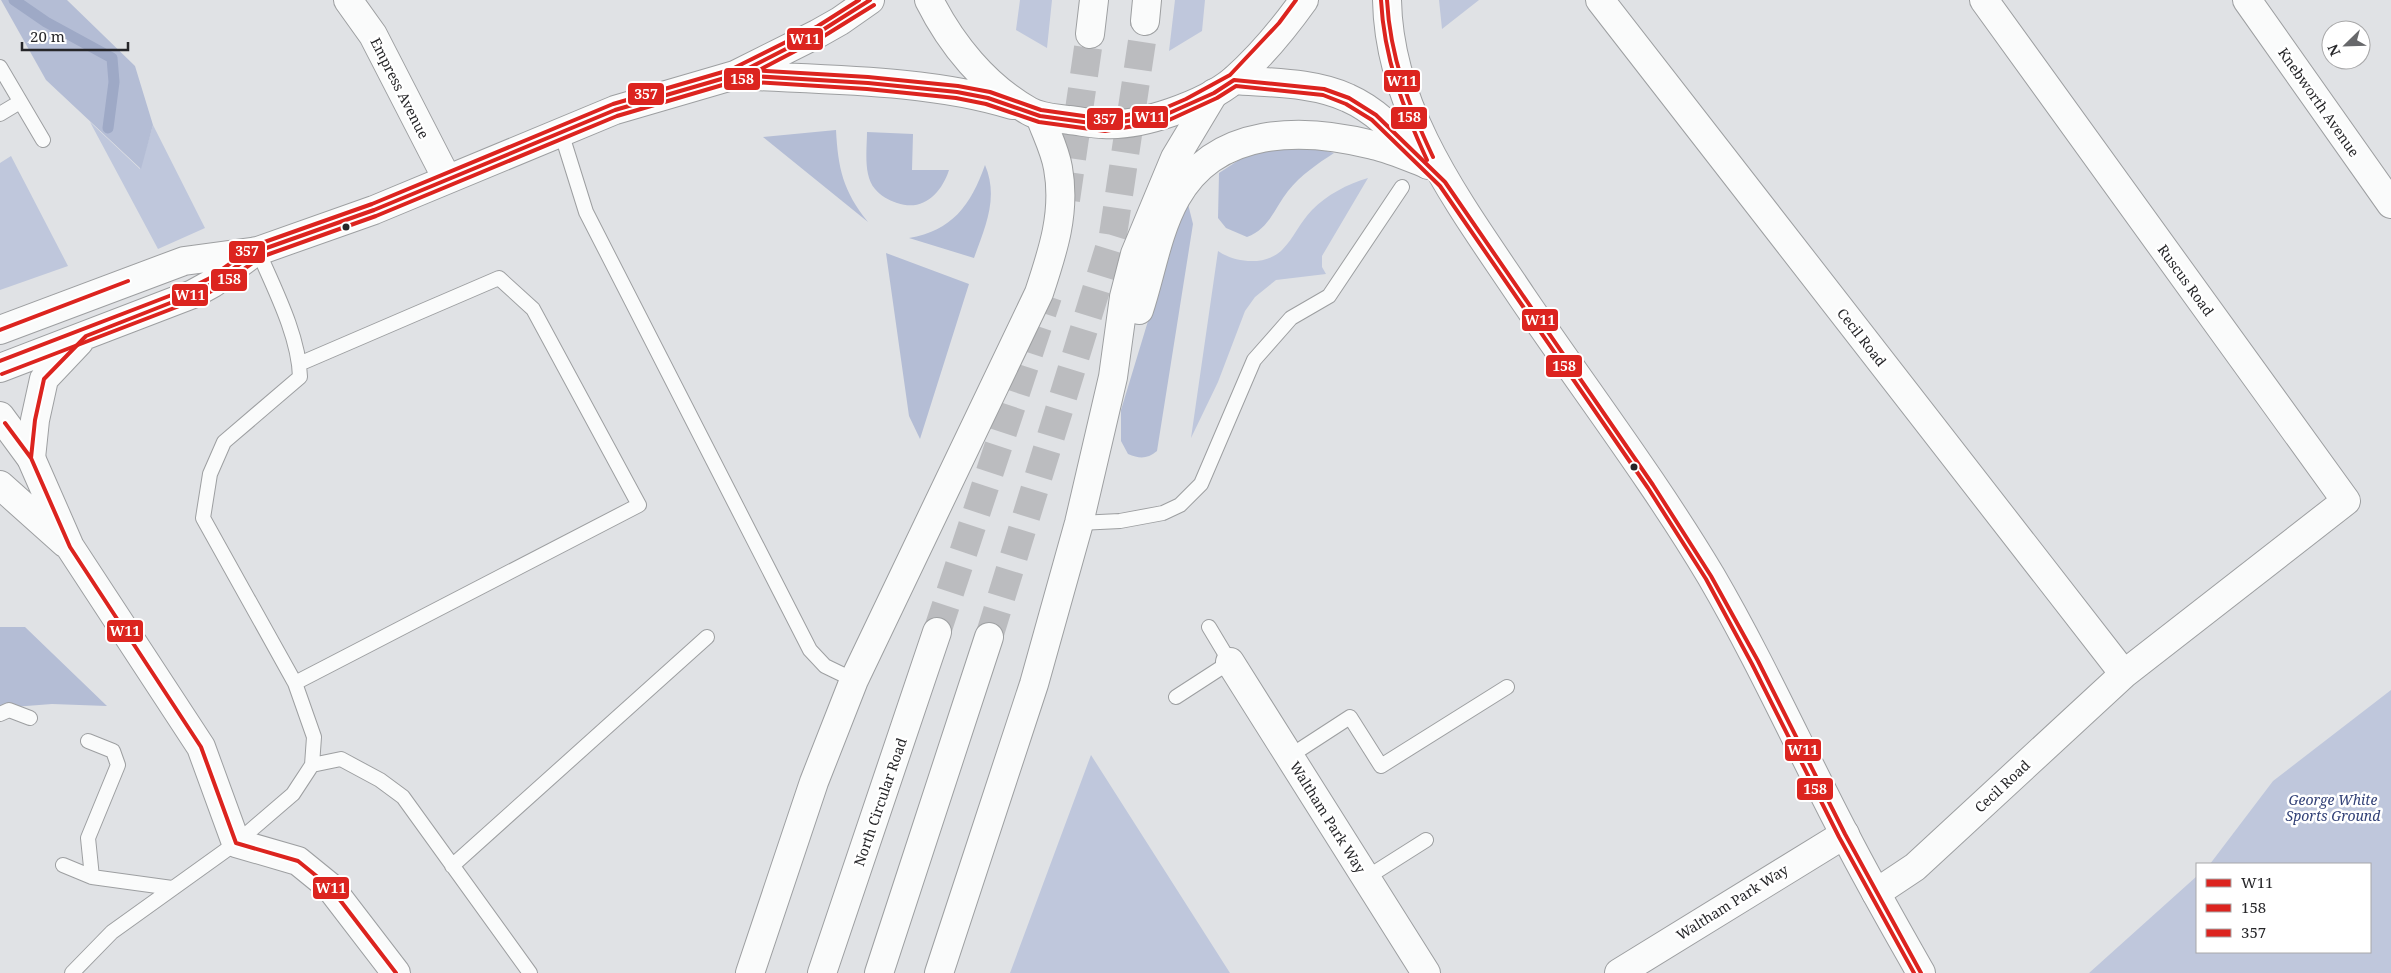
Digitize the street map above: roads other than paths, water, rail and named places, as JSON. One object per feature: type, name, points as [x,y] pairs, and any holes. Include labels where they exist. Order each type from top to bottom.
[{"type":"main road","name":"Empress Avenue","points":[[348,0],[373,35],[447,179]]},
{"type":"main road","points":[[0,330],[116,277],[184,261],[258,251],[374,210],[635,103],[735,75],[817,34],[870,0]]},
{"type":"main road","points":[[750,973],[814,782],[854,680],[1039,293],[1055,247],[1061,194],[1058,166],[1034,113],[982,76],[947,34],[929,0]]},
{"type":"main road","points":[[1090,34],[1094,0]]},
{"type":"main road","points":[[939,973],[1034,684],[1079,524],[1113,378],[1124,297],[1135,254],[1175,158],[1224,86],[1284,27],[1304,0]]},
{"type":"main road","points":[[1387,0],[1387,23],[1394,63],[1436,173]]},
{"type":"main road","name":"Cecil Road","points":[[1600,0],[2124,674]]},
{"type":"main road","name":"Ruscus Road","points":[[1984,0],[2346,501],[2288,546]]},
{"type":"main road","name":"Knebworth Avenue","points":[[2247,0],[2391,204]]},
{"type":"main road","points":[[735,75],[868,83],[957,92],[988,98],[1034,113],[1105,125],[1143,120],[1166,114],[1224,86],[1324,89],[1349,98],[1376,115],[1436,173],[1652,485],[1711,576],[1758,661],[1876,893],[1921,973]]},
{"type":"main road","points":[[1113,378],[1140,309],[1162,232],[1176,198],[1203,164],[1231,146],[1260,137],[1335,137],[1374,145],[1436,173]]},
{"type":"main road","points":[[0,368],[193,294],[213,283],[258,251]]},
{"type":"main road","points":[[31,458],[34,420],[44,379],[86,336]]},
{"type":"main road","points":[[0,416],[31,458],[70,547],[201,746],[236,843],[298,862],[330,887],[396,973]]},
{"type":"main road","points":[[0,485],[70,547]]},
{"type":"main road","name":"Cecil Road","points":[[1876,893],[1915,867],[2124,674],[2288,546]]},
{"type":"main road","name":"North Circular Road","points":[[822,973],[937,632]]},
{"type":"main road","points":[[879,973],[990,637]]},
{"type":"main road","name":"Waltham Park Way","points":[[1230,662],[1426,973]]},
{"type":"main road","name":"Waltham Park Way","points":[[1620,973],[1845,834]]},
{"type":"lane","points":[[0,67],[43,140]]},
{"type":"lane","points":[[0,114],[20,102]]},
{"type":"lane","points":[[561,132],[586,212],[810,650],[825,666],[854,680]]},
{"type":"lane","points":[[1079,524],[1120,521],[1163,514],[1180,505],[1201,484],[1254,360],[1291,318],[1329,296],[1402,187]]},
{"type":"lane","points":[[72,973],[112,932],[236,843],[293,794],[312,765],[314,738],[295,684],[203,518],[210,474],[224,442],[300,377],[299,364],[282,308],[258,251]]},
{"type":"lane","points":[[295,684],[639,505],[533,309],[499,278],[299,364]]},
{"type":"lane","name":"Waltham Park Way","points":[[1209,627],[1230,662]]},
{"type":"lane","points":[[452,866],[707,637]]},
{"type":"lane","points":[[1176,697],[1230,662]]},
{"type":"lane","points":[[1290,756],[1350,716],[1381,766],[1507,687]]},
{"type":"lane","points":[[0,714],[9,710],[30,718]]},
{"type":"lane","points":[[88,741],[113,752],[118,765],[88,838],[92,877]]},
{"type":"lane","points":[[312,765],[341,759],[393,789],[403,798],[530,973]]},
{"type":"lane","points":[[1366,878],[1426,840]]},
{"type":"lane","points":[[63,864],[92,877],[172,888]]},
{"type":"waterway","points":[[14,0],[46,22],[112,58],[114,82],[108,128]]},
{"type":"tunnel","points":[[989,637],[1113,235],[1145,21]]},
{"type":"tunnel","points":[[1066,200],[1090,34]]},
{"type":"tunnel","points":[[937,632],[1048,296]]},
{"type":"park label","name":"George White Sports Ground","points":[[2333,808]]}]
